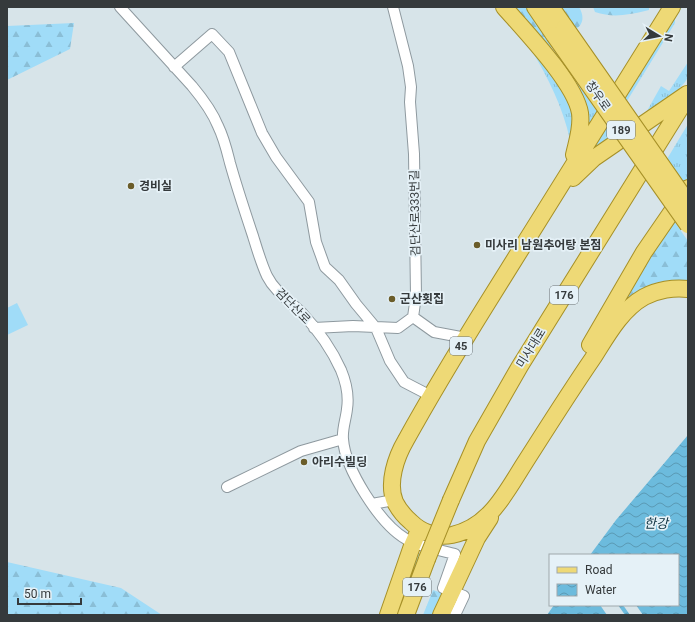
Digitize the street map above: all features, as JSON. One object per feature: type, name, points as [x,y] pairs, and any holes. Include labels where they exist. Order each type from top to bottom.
[{"type":"main road","points":[[504,7],[555,68],[567,84],[577,102],[581,126],[572,167]]},
{"type":"main road","name":"창우로","points":[[535,7],[559,31],[688,225]]},
{"type":"main road","name":"창우로","points":[[550,7],[559,31]]},
{"type":"main road","name":"45","points":[[394,500],[392,475],[398,453],[409,433],[550,200],[672,7]]},
{"type":"main road","points":[[559,31],[688,203]]},
{"type":"main road","points":[[550,200],[594,158],[688,95]]},
{"type":"main road","name":"미사대로","points":[[406,615],[432,560],[477,441],[520,366],[688,95]]},
{"type":"main road","name":"미사대로","points":[[455,501],[472,474],[509,402],[688,115]]},
{"type":"main road","points":[[409,433],[398,475],[398,488],[405,507],[414,519],[422,525],[430,528],[440,530],[452,528],[468,522],[481,511],[522,460],[644,252],[688,188]]},
{"type":"main road","points":[[441,615],[477,538],[572,388],[617,322],[633,305],[645,296],[663,290],[681,288],[688,289]]},
{"type":"main road","points":[[478,524],[504,484]]},
{"type":"main road","points":[[394,500],[416,536]]},
{"type":"main road","points":[[416,536],[448,536],[464,532],[478,524],[496,508]]},
{"type":"main road","points":[[388,615],[416,536]]},
{"type":"main road","name":"미사대로","points":[[416,615],[432,560]]},
{"type":"street","name":"검단산로","points":[[120,7],[201,97],[219,127],[266,274],[276,289],[302,313],[314,328],[331,353],[345,380],[347,408],[342,433],[351,467],[372,504],[391,526],[403,537],[416,536],[455,554],[443,588],[446,589]]},
{"type":"street","name":"검단산로333번길","points":[[393,7],[408,66],[411,88],[410,102],[414,154],[416,296],[413,317]]},
{"type":"street","points":[[174,67],[212,34],[229,52],[262,133],[276,157],[309,202],[316,242],[325,267],[339,280],[376,328],[390,361],[404,382],[431,396]]},
{"type":"street","points":[[314,328],[353,326],[398,328],[413,317],[434,332],[466,338]]},
{"type":"street","points":[[227,487],[301,451],[343,439]]},
{"type":"street","points":[[372,504],[394,500]]},
{"type":"street","points":[[456,615],[464,596],[459,594]]},
{"type":"green space","points":[[512,7],[528,7],[552,47],[548,50]]},
{"type":"green space","points":[[559,7],[579,7],[582,13],[581,25],[576,29]]},
{"type":"green space","points":[[593,7],[649,7],[649,10],[626,15],[608,15],[595,12]]},
{"type":"green space","points":[[676,7],[682,7],[675,19],[675,23],[627,101],[622,94]]},
{"type":"green space","points":[[74,23],[70,49],[7,80],[7,26]]},
{"type":"green space","points":[[531,49],[567,91],[577,117],[570,140],[554,93]]},
{"type":"green space","points":[[555,52],[600,116],[588,135],[553,54]]},
{"type":"green space","points":[[688,62],[688,77],[685,82],[668,99],[643,118],[661,86],[669,91]]},
{"type":"green space","points":[[605,122],[616,138],[588,158]]},
{"type":"green space","points":[[688,124],[688,180],[685,184],[667,159]]},
{"type":"green space","points":[[674,221],[688,241],[688,281],[672,280],[654,285],[589,356],[652,253]]},
{"type":"green space","points":[[17,303],[28,325],[7,335],[7,308]]},
{"type":"green space","points":[[414,553],[420,554],[420,560],[399,615],[391,615]]},
{"type":"green space","points":[[7,562],[121,588],[162,615],[7,615]]},
{"type":"green space","points":[[433,590],[445,594],[435,615],[423,615]]},
{"type":"water","name":"한강","points":[[688,435],[688,615],[547,615],[553,606],[679,606],[679,554],[591,554],[616,520]]},
{"type":"pier","points":[[601,606],[619,606],[625,615],[607,615]]},
{"type":"pier","points":[[624,606],[637,606],[643,615],[630,615]]},
{"type":"place","name":"경비실","points":[[131,186]]},
{"type":"place","name":"미사리 남원추어탕 본점","points":[[477,245]]},
{"type":"place","name":"군산횟집","points":[[392,299]]},
{"type":"place","name":"아리수빌딩","points":[[304,462]]}]
